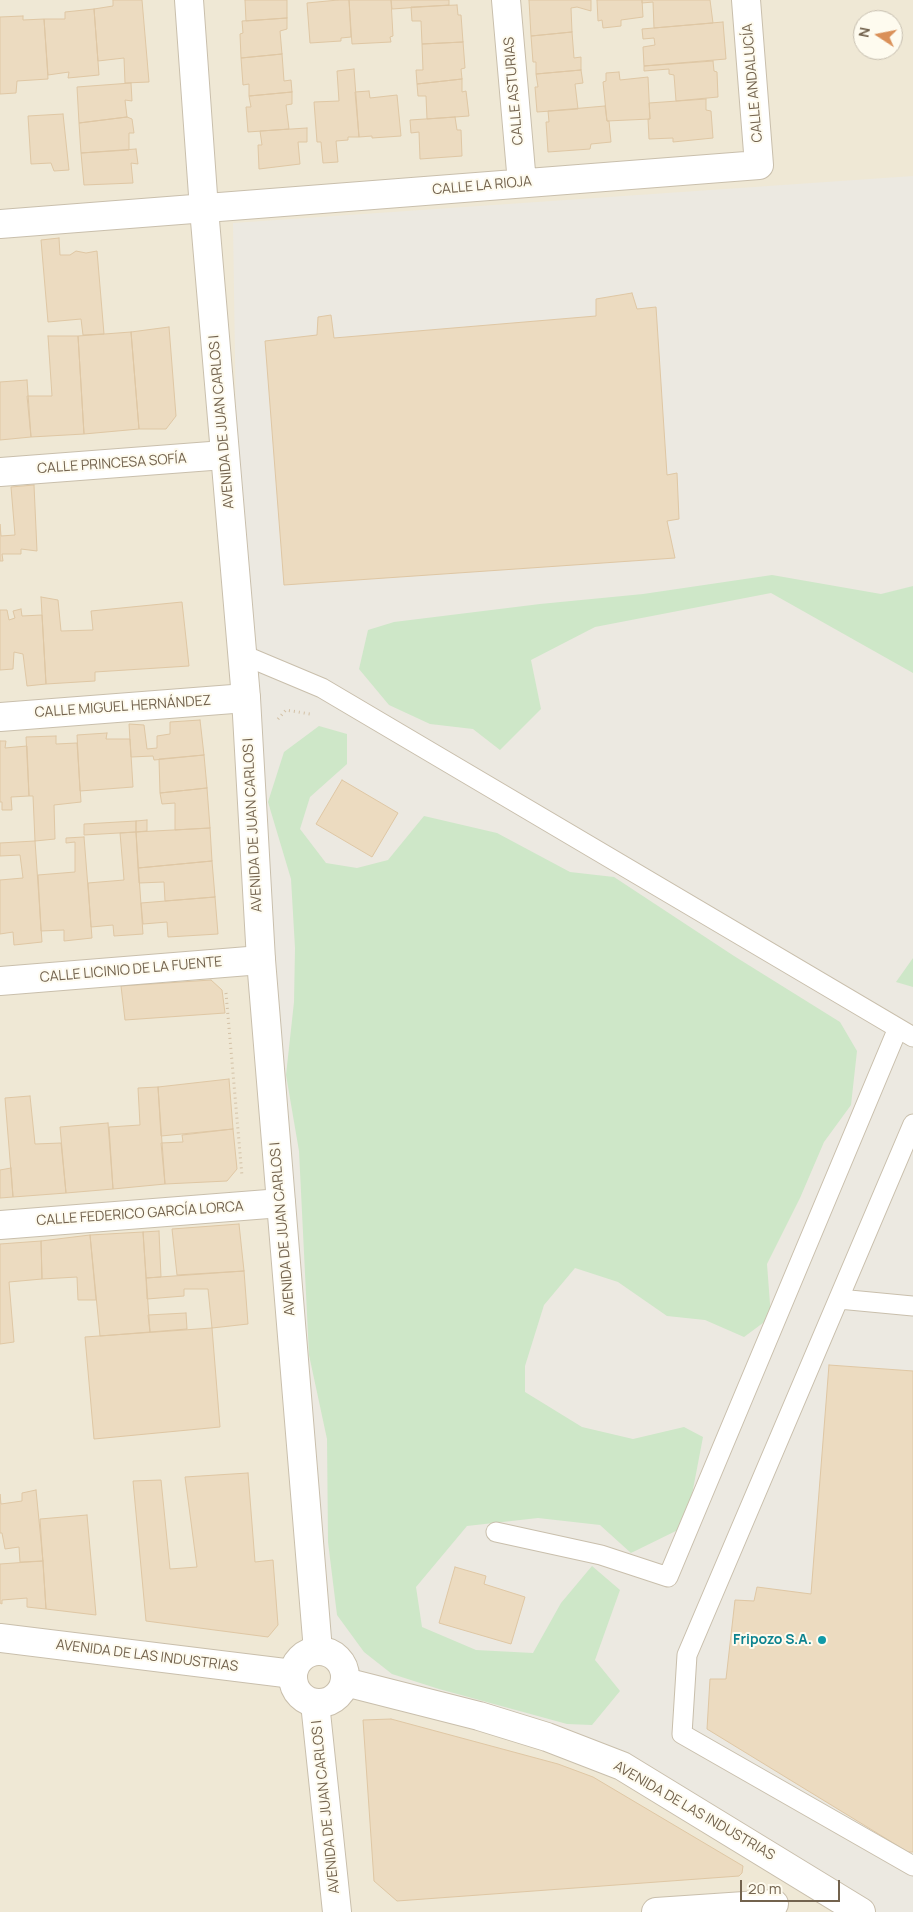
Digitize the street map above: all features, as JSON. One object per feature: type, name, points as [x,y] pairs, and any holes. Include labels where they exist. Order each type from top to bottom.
[{"type":"street","name":"AVENIDA DE JUAN CARLOS I","points":[[189,0],[224,455],[246,698],[261,960],[318,1651]]},
{"type":"street","name":"CALLE ASTURIAS","points":[[506,0],[522,183]]},
{"type":"street","name":"CALLE ANDALUCÍA","points":[[746,0],[759,165]]},
{"type":"street","name":"CALLE LA RIOJA","points":[[0,224],[759,165]]},
{"type":"street","name":"CALLE PRINCESA SOFÍA","points":[[0,472],[224,455]]},
{"type":"street","name":"CALLE MIGUEL HERNÁNDEZ","points":[[0,717],[246,698]]},
{"type":"street","name":"CALLE LICINIO DE LA FUENTE","points":[[0,981],[261,960]]},
{"type":"street","name":"CALLE FEDERICO GARCÍA LORCA","points":[[0,1225],[281,1204]]},
{"type":"street","name":"AVENIDA DE LAS INDUSTRIAS","points":[[0,1638],[293,1674]]},
{"type":"street","points":[[318,1651],[326,1651],[340,1660],[343,1666],[345,1682],[343,1689],[334,1698],[322,1703],[307,1700],[296,1689],[293,1674],[295,1666],[304,1655],[318,1651]]},
{"type":"street","name":"AVENIDA DE LAS INDUSTRIAS","points":[[345,1682],[479,1716],[547,1737],[622,1766],[861,1912]]},
{"type":"street","name":"AVENIDA DE JUAN CARLOS I","points":[[315,1703],[337,1912]]},
{"type":"street","points":[[656,1912],[773,1908],[795,1870]]},
{"type":"lane","points":[[241,654],[322,688],[905,1032],[668,1578],[601,1555],[496,1532]]},
{"type":"lane","points":[[913,1124],[687,1655],[682,1734],[913,1866]]},
{"type":"lane","points":[[839,1299],[913,1306]]},
{"type":"path","points":[[224,963],[245,1206]]},
{"type":"shaded area","points":[[0,0],[913,0],[913,1912],[0,1912]]},
{"type":"shaded area","points":[[913,176],[913,1912],[861,1912],[622,1766],[345,1674],[340,1660],[326,1651],[239,632],[233,223]]},
{"type":"green space","points":[[772,575],[881,594],[913,586],[913,673],[771,593],[595,627],[531,660],[541,709],[500,750],[473,729],[430,724],[389,705],[359,669],[368,630],[394,622],[540,604],[643,594]]},
{"type":"green space","points":[[319,726],[347,734],[347,764],[310,797],[300,829],[326,863],[357,868],[388,860],[424,816],[497,833],[570,872],[614,877],[734,956],[840,1022],[857,1051],[851,1105],[824,1142],[800,1198],[767,1264],[771,1317],[744,1337],[705,1320],[667,1316],[618,1282],[575,1268],[544,1305],[525,1366],[525,1392],[582,1427],[633,1439],[684,1427],[703,1437],[686,1526],[631,1553],[600,1525],[538,1518],[467,1526],[416,1587],[422,1627],[476,1650],[533,1653],[561,1603],[592,1566],[620,1590],[595,1660],[620,1691],[592,1725],[567,1724],[439,1689],[392,1674],[364,1652],[337,1615],[328,1542],[327,1439],[309,1355],[299,1151],[286,1075],[294,1002],[295,948],[291,879],[268,802],[284,752]]},
{"type":"green space","points":[[913,958],[913,987],[896,982]]},
{"type":"building","points":[[113,0],[142,0],[149,82],[125,83],[124,58],[98,61],[94,9],[113,6]]},
{"type":"building","points":[[245,0],[287,0],[287,18],[246,21]]},
{"type":"building","points":[[349,0],[351,37],[341,38],[341,41],[310,43],[307,3]]},
{"type":"building","points":[[349,0],[391,0],[393,36],[390,37],[391,42],[352,44]]},
{"type":"building","points":[[391,0],[449,0],[449,5],[392,9]]},
{"type":"building","points":[[529,0],[591,0],[591,11],[577,7],[571,8],[572,32],[531,36]]},
{"type":"building","points":[[597,0],[642,0],[643,17],[621,20],[621,26],[603,28],[602,20],[598,21]]},
{"type":"building","points":[[642,0],[710,0],[713,23],[654,28],[653,2],[642,3]]},
{"type":"building","points":[[457,5],[458,15],[461,15],[463,42],[422,44],[421,21],[412,21],[411,7]]},
{"type":"building","points":[[94,9],[99,75],[68,78],[69,72],[48,75],[44,19],[65,19],[65,12]]},
{"type":"building","points":[[23,16],[23,20],[44,19],[48,79],[17,81],[16,93],[0,94],[0,17]]},
{"type":"building","points":[[287,18],[287,29],[280,31],[282,54],[241,58],[240,34],[243,33],[242,21]]},
{"type":"building","points":[[723,22],[726,59],[644,66],[643,47],[655,45],[654,38],[643,39],[642,29]]},
{"type":"building","points":[[572,32],[574,58],[581,57],[581,70],[536,74],[536,62],[533,62],[531,36]]},
{"type":"building","points":[[463,42],[465,68],[461,69],[462,79],[417,84],[416,70],[423,70],[422,44]]},
{"type":"building","points":[[282,54],[284,81],[291,80],[292,92],[249,96],[249,84],[243,85],[241,58]]},
{"type":"building","points":[[713,61],[714,71],[717,72],[718,97],[676,101],[674,75],[669,74],[669,69],[644,71],[644,66]]},
{"type":"building","points":[[354,69],[359,137],[348,137],[348,140],[336,141],[338,162],[323,163],[321,142],[317,142],[314,102],[339,101],[337,71]]},
{"type":"building","points":[[581,70],[583,83],[575,84],[578,109],[537,112],[535,87],[538,87],[536,74]]},
{"type":"building","points":[[619,72],[620,80],[648,77],[650,119],[607,121],[603,82],[606,81],[606,73]]},
{"type":"building","points":[[462,79],[462,92],[466,91],[469,116],[427,119],[426,96],[418,96],[417,84]]},
{"type":"building","points":[[131,83],[132,101],[125,100],[127,117],[79,123],[77,87]]},
{"type":"building","points":[[369,91],[370,98],[397,95],[401,136],[359,137],[355,92]]},
{"type":"building","points":[[292,92],[292,104],[286,105],[289,129],[248,132],[246,107],[251,107],[249,96]]},
{"type":"building","points":[[706,99],[706,110],[711,111],[713,138],[673,142],[673,138],[649,139],[649,103]]},
{"type":"building","points":[[605,106],[611,142],[591,144],[590,149],[548,152],[546,122],[549,122],[548,111]]},
{"type":"building","points":[[63,114],[69,170],[54,171],[51,163],[31,164],[28,116]]},
{"type":"building","points":[[127,117],[132,119],[134,133],[129,133],[129,150],[81,153],[79,123]]},
{"type":"building","points":[[455,117],[457,130],[461,130],[462,156],[420,159],[419,132],[411,133],[410,120]]},
{"type":"building","points":[[307,128],[307,142],[298,142],[300,164],[259,169],[258,145],[262,145],[260,131]]},
{"type":"building","points":[[136,149],[138,164],[131,163],[133,183],[84,185],[81,153]]},
{"type":"building","points":[[59,238],[60,255],[70,255],[76,251],[86,253],[97,251],[104,334],[83,335],[81,319],[48,322],[41,240]]},
{"type":"building","points":[[632,293],[637,309],[656,307],[667,475],[677,473],[679,519],[667,521],[675,558],[284,585],[265,341],[317,335],[318,317],[331,315],[334,338],[596,316],[596,299]]},
{"type":"building","points":[[169,327],[176,416],[166,429],[139,429],[131,332]]},
{"type":"building","points":[[131,332],[139,429],[84,434],[78,336]]},
{"type":"building","points":[[48,336],[78,336],[84,434],[31,437],[27,396],[52,396]]},
{"type":"building","points":[[27,380],[31,437],[0,440],[0,382]]},
{"type":"building","points":[[34,485],[37,551],[21,549],[21,554],[2,554],[3,561],[0,561],[0,524],[1,536],[15,535],[11,487]]},
{"type":"building","points":[[41,597],[58,600],[61,631],[93,630],[91,611],[182,602],[189,666],[95,672],[95,681],[46,684]]},
{"type":"building","points":[[21,609],[22,616],[42,615],[46,684],[27,686],[23,654],[14,652],[13,669],[0,670],[0,610],[7,610],[9,620],[15,618],[13,611]]},
{"type":"building","points":[[200,720],[204,755],[154,760],[153,756],[131,757],[129,724],[144,725],[147,749],[157,748],[157,736],[170,734],[170,722]]},
{"type":"building","points":[[107,733],[106,739],[130,739],[133,787],[80,791],[77,735]]},
{"type":"building","points":[[56,736],[56,744],[77,743],[81,802],[54,805],[55,839],[35,841],[33,796],[29,796],[26,737]]},
{"type":"building","points":[[0,741],[6,741],[5,748],[27,746],[29,796],[11,797],[12,810],[2,810],[2,802],[0,802]]},
{"type":"building","points":[[204,755],[207,788],[160,793],[159,759]]},
{"type":"building","points":[[342,780],[398,813],[372,857],[316,824]]},
{"type":"building","points":[[207,788],[210,828],[175,830],[175,803],[162,804],[160,793]]},
{"type":"building","points":[[147,820],[147,831],[136,832],[136,821]]},
{"type":"building","points":[[136,821],[136,832],[84,835],[84,824]]},
{"type":"building","points":[[210,828],[212,861],[138,868],[136,832]]},
{"type":"building","points":[[136,832],[143,934],[114,936],[113,925],[91,927],[88,883],[124,880],[120,833]]},
{"type":"building","points":[[84,837],[92,938],[64,941],[64,930],[41,931],[38,875],[75,872],[75,842],[66,843],[66,838]]},
{"type":"building","points":[[35,841],[42,942],[14,945],[13,932],[0,934],[0,880],[23,878],[20,855],[0,856],[0,843]]},
{"type":"building","points":[[212,861],[215,897],[165,901],[164,882],[139,883],[138,868]]},
{"type":"building","points":[[215,897],[218,934],[168,937],[167,922],[143,924],[141,903]]},
{"type":"building","points":[[211,980],[222,990],[225,1013],[125,1020],[121,986]]},
{"type":"building","points":[[229,1079],[233,1129],[161,1136],[158,1087]]},
{"type":"building","points":[[158,1087],[165,1184],[113,1189],[109,1127],[140,1125],[138,1088]]},
{"type":"building","points":[[30,1096],[35,1144],[61,1143],[66,1193],[13,1197],[5,1098]]},
{"type":"building","points":[[108,1123],[113,1189],[66,1193],[60,1127]]},
{"type":"building","points":[[233,1129],[237,1169],[227,1181],[165,1184],[161,1143],[183,1142],[182,1135]]},
{"type":"building","points":[[11,1168],[13,1197],[0,1198],[0,1170]]},
{"type":"building","points":[[239,1224],[244,1271],[177,1275],[172,1229]]},
{"type":"building","points":[[159,1231],[161,1277],[146,1278],[143,1232]]},
{"type":"building","points":[[143,1232],[150,1332],[100,1336],[90,1235]]},
{"type":"building","points":[[90,1235],[96,1300],[78,1300],[77,1277],[42,1279],[41,1241]]},
{"type":"building","points":[[41,1241],[42,1279],[9,1282],[14,1342],[0,1344],[0,1244]]},
{"type":"building","points":[[244,1271],[248,1324],[212,1328],[208,1289],[184,1289],[184,1296],[147,1299],[146,1278]]},
{"type":"building","points":[[186,1313],[187,1329],[150,1332],[148,1315]]},
{"type":"building","points":[[212,1328],[220,1427],[94,1439],[85,1337]]},
{"type":"building","name":"Fripozo S.A.","points":[[829,1365],[913,1371],[913,1852],[908,1852],[707,1729],[710,1679],[726,1679],[735,1600],[754,1601],[757,1587],[811,1594]]},
{"type":"building","points":[[248,1473],[255,1562],[273,1560],[278,1625],[268,1637],[146,1621],[133,1481],[161,1480],[170,1569],[197,1567],[185,1477]]},
{"type":"building","points":[[36,1490],[43,1561],[20,1562],[19,1547],[5,1549],[2,1533],[0,1533],[0,1494],[1,1504],[22,1501],[22,1493]]},
{"type":"building","points":[[87,1515],[96,1615],[46,1609],[40,1519]]},
{"type":"building","points":[[43,1561],[46,1609],[27,1607],[27,1598],[2,1600],[2,1604],[0,1603],[0,1564]]},
{"type":"building","points":[[455,1567],[486,1576],[484,1584],[525,1597],[511,1644],[439,1623]]},
{"type":"building","points":[[391,1719],[558,1764],[593,1777],[743,1866],[742,1873],[739,1876],[397,1901],[374,1881],[363,1720]]},
{"type":"place","name":"Fripozo S.A.","points":[[822,1640]]}]
